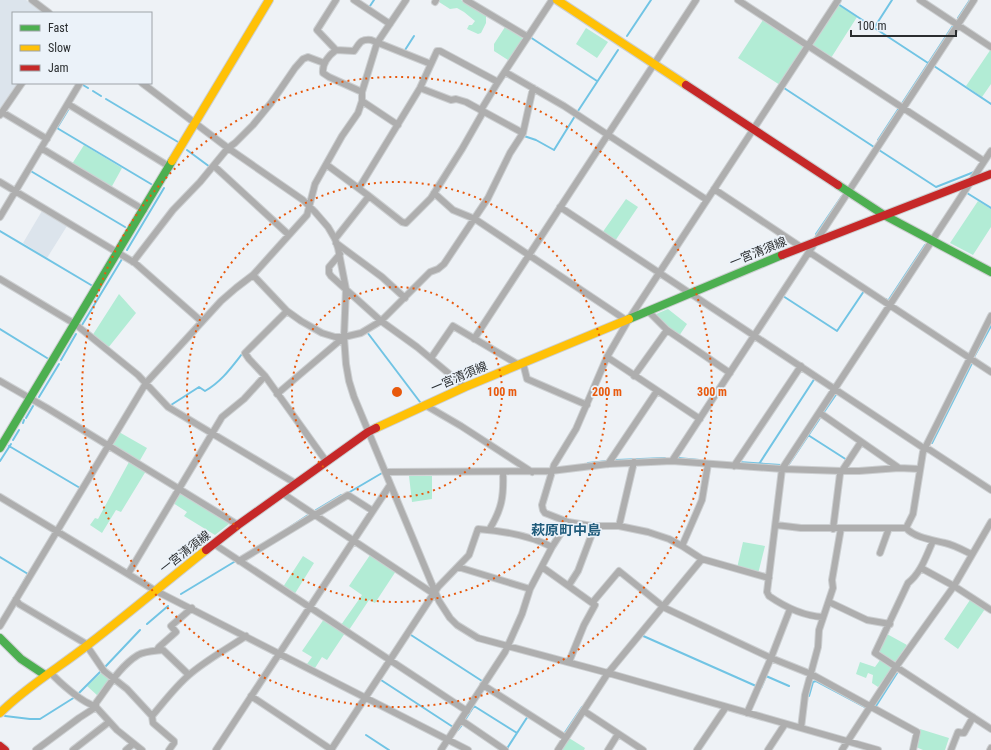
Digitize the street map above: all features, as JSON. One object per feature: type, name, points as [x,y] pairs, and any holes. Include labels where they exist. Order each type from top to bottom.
[{"type":"main road","points":[[0,448],[196,124],[269,0]]},
{"type":"main road","points":[[557,0],[884,215],[991,272]]},
{"type":"main road","name":"一宮清須線","points":[[0,713],[48,673],[87,646],[238,525],[368,432],[465,387],[801,247],[991,174]]},
{"type":"main road","points":[[0,638],[10,650],[29,667],[48,673]]},
{"type":"main road","points":[[0,746],[5,750]]},
{"type":"street","points":[[32,0],[48,12]]},
{"type":"street","points":[[336,0],[316,30],[336,50],[354,51],[364,40],[371,40],[377,44],[431,64]]},
{"type":"street","points":[[354,0],[390,24]]},
{"type":"street","points":[[0,626],[107,445],[146,383],[201,321],[236,288],[252,276],[307,215],[315,184],[342,136],[358,113],[362,101],[362,92],[377,44],[406,0]]},
{"type":"street","points":[[466,0],[528,37]]},
{"type":"street","points":[[327,165],[402,222],[406,223],[431,198],[469,137],[482,114],[481,110],[504,72],[552,0]]},
{"type":"street","points":[[474,339],[696,0]]},
{"type":"street","points":[[738,0],[984,161]]},
{"type":"street","points":[[769,578],[702,559],[669,539],[648,532],[618,526],[595,527],[568,522],[545,513],[542,505],[552,471],[576,429],[607,357],[628,320],[838,0]]},
{"type":"street","points":[[920,0],[991,47]]},
{"type":"street","points":[[672,461],[974,0]]},
{"type":"street","points":[[336,50],[324,63],[323,73],[362,92]]},
{"type":"street","points":[[359,188],[420,88],[437,51],[440,51],[498,82]]},
{"type":"street","points":[[133,262],[172,210],[214,166],[228,148],[253,125],[303,59],[308,57],[324,63]]},
{"type":"street","points":[[504,72],[564,106],[708,200]]},
{"type":"street","points":[[21,84],[1,114],[47,139]]},
{"type":"street","points":[[0,217],[79,84]]},
{"type":"street","points":[[143,84],[228,148],[310,206],[322,220],[336,241],[340,254],[346,289],[344,337],[349,382],[368,432],[435,593],[444,610],[456,625],[478,638],[569,662],[878,750]]},
{"type":"street","points":[[420,88],[451,100],[456,99],[466,102],[523,133]]},
{"type":"street","points":[[252,276],[287,311],[311,328],[335,337],[344,337],[361,333],[380,320],[405,298],[430,272],[438,269],[444,264],[488,198],[510,153],[523,133],[533,88]]},
{"type":"street","points":[[362,101],[398,125]]},
{"type":"street","points":[[68,104],[170,167]]},
{"type":"street","points":[[41,148],[144,210]]},
{"type":"street","points":[[823,617],[817,617],[790,609],[769,596],[767,592],[782,469],[991,151]]},
{"type":"street","points":[[214,166],[289,235]]},
{"type":"street","points":[[0,182],[133,262],[201,321]]},
{"type":"street","points":[[714,189],[801,247]]},
{"type":"street","points":[[434,193],[453,210],[475,219],[628,320]]},
{"type":"street","points":[[336,241],[369,196]]},
{"type":"street","points":[[560,207],[660,272],[754,336],[991,490]]},
{"type":"street","points":[[336,241],[382,277],[405,298]]},
{"type":"street","points":[[809,252],[991,372]]},
{"type":"street","points":[[340,254],[329,267],[329,273],[380,320],[431,358],[465,387]]},
{"type":"street","points":[[0,279],[75,324],[146,383],[168,407],[295,483]]},
{"type":"street","points":[[287,311],[245,353],[265,376],[326,461]]},
{"type":"street","points":[[648,311],[666,330],[730,373]]},
{"type":"street","points":[[906,528],[913,514],[923,452],[991,316]]},
{"type":"street","points":[[431,358],[453,326],[521,364],[527,379],[587,405]]},
{"type":"street","points":[[634,376],[666,330]]},
{"type":"street","points":[[277,394],[344,337]]},
{"type":"street","points":[[607,357],[700,419]]},
{"type":"street","points":[[734,466],[801,366]]},
{"type":"street","points":[[128,574],[222,417],[244,398],[265,376]]},
{"type":"street","points":[[0,381],[47,408],[238,525]]},
{"type":"street","points":[[608,464],[657,391]]},
{"type":"street","points":[[425,405],[461,426],[532,472]]},
{"type":"street","points":[[820,413],[899,468]]},
{"type":"street","points":[[833,529],[840,474],[862,442]]},
{"type":"street","points":[[385,472],[532,472],[608,464],[672,461],[782,469],[842,471],[920,468]]},
{"type":"street","points":[[618,526],[634,462]]},
{"type":"street","points":[[682,546],[702,500],[708,464]]},
{"type":"street","points":[[489,530],[502,503],[504,491],[503,472]]},
{"type":"street","points":[[216,750],[390,485]]},
{"type":"street","points":[[282,493],[435,593]]},
{"type":"street","points":[[239,561],[314,514],[348,495],[373,511]]},
{"type":"street","points":[[0,497],[156,591],[468,750]]},
{"type":"street","points":[[441,750],[505,652],[522,614],[530,589],[552,547],[568,522]]},
{"type":"street","points":[[842,750],[896,667],[954,586],[971,554],[991,522]]},
{"type":"street","points":[[776,525],[801,528],[833,529],[906,528],[909,532],[933,541],[960,548],[971,554]]},
{"type":"street","points":[[569,585],[578,571],[595,527]]},
{"type":"street","points":[[800,728],[805,695],[818,647],[819,630],[833,588],[832,580],[841,528]]},
{"type":"street","points":[[880,553],[889,528]]},
{"type":"street","points":[[251,696],[331,750],[435,593],[469,555],[478,529],[507,532],[530,537],[552,547]]},
{"type":"street","points":[[933,541],[921,568],[915,578],[908,583],[890,624],[875,653],[991,729]]},
{"type":"street","points":[[214,544],[467,711]]},
{"type":"street","points":[[558,750],[608,673],[702,559]]},
{"type":"street","points":[[458,567],[530,589]]},
{"type":"street","points":[[542,567],[595,605],[584,625],[569,662]]},
{"type":"street","points":[[921,568],[954,586],[991,610]]},
{"type":"street","points":[[592,603],[619,571],[663,607],[771,658],[811,674],[918,732],[913,750]]},
{"type":"street","points":[[16,599],[20,604],[87,646],[98,664],[113,680],[126,689],[152,716],[153,723],[174,741],[169,750]]},
{"type":"street","points":[[829,602],[867,620],[890,624]]},
{"type":"street","points":[[157,650],[176,632],[172,626],[192,608]]},
{"type":"street","points":[[747,713],[790,609]]},
{"type":"street","points":[[152,716],[174,689],[189,675],[202,664],[246,636]]},
{"type":"street","points":[[36,750],[96,706],[96,703],[113,680],[124,667],[138,655],[163,650],[189,675]]},
{"type":"street","points":[[48,673],[71,692],[88,703],[96,706],[109,722],[133,744],[142,750]]},
{"type":"street","points":[[483,686],[566,738]]},
{"type":"street","points":[[698,750],[726,707]]},
{"type":"street","points":[[584,711],[642,750]]},
{"type":"street","points":[[951,750],[958,732],[964,733],[973,717]]},
{"type":"street","points":[[461,720],[505,750]]},
{"type":"street","points":[[73,750],[109,722]]},
{"type":"street","points":[[768,750],[785,724]]},
{"type":"street","points":[[608,750],[618,734]]},
{"type":"street","points":[[126,750],[133,744]]},
{"type":"shaded area","points":[[0,0],[26,0],[42,12],[12,12],[12,84],[18,84],[0,110]]},
{"type":"shaded area","points":[[42,211],[67,226],[47,258],[23,243]]},
{"type":"green space","points":[[439,0],[461,0],[486,14],[486,23],[481,33],[478,34],[467,29],[469,25],[472,25],[475,21],[464,12],[457,8],[450,9],[439,2]]},
{"type":"green space","points":[[839,5],[857,17],[831,58],[812,46]]},
{"type":"green space","points":[[763,20],[802,45],[804,49],[780,85],[738,58]]},
{"type":"green space","points":[[505,27],[524,39],[508,60],[494,51],[494,44]]},
{"type":"green space","points":[[586,28],[608,42],[597,58],[576,44]]},
{"type":"green space","points":[[991,49],[991,84],[982,97],[966,86]]},
{"type":"green space","points":[[84,145],[122,168],[111,188],[72,164]]},
{"type":"green space","points":[[626,199],[638,207],[615,241],[602,233]]},
{"type":"green space","points":[[978,201],[991,209],[991,227],[973,255],[950,243]]},
{"type":"green space","points":[[119,294],[136,313],[108,348],[92,336]]},
{"type":"green space","points":[[668,309],[687,324],[679,336],[667,328],[654,315]]},
{"type":"green space","points":[[119,432],[147,448],[139,462],[112,445]]},
{"type":"green space","points":[[129,462],[146,471],[121,512],[116,510],[102,533],[90,525],[95,518],[98,519]]},
{"type":"green space","points":[[409,476],[432,476],[432,499],[412,502]]},
{"type":"green space","points":[[181,493],[229,522],[229,524],[215,535],[184,516],[187,512],[173,503],[178,494]]},
{"type":"green space","points":[[743,542],[765,546],[758,574],[737,568]]},
{"type":"green space","points":[[370,555],[396,571],[375,603],[369,600],[349,630],[341,625],[362,595],[349,586]]},
{"type":"green space","points":[[303,556],[314,563],[294,595],[283,587]]},
{"type":"green space","points":[[970,600],[985,609],[958,649],[944,639]]},
{"type":"green space","points":[[324,619],[345,633],[327,660],[322,657],[315,668],[307,664],[312,657],[302,651]]},
{"type":"green space","points":[[887,634],[907,645],[894,664],[879,654]]},
{"type":"green space","points":[[880,660],[892,668],[878,687],[872,683],[873,675],[868,673],[866,678],[856,674],[860,662],[875,667]]},
{"type":"green space","points":[[102,672],[109,680],[98,696],[87,686]]},
{"type":"green space","points":[[920,729],[949,738],[945,750],[923,750],[916,747]]},
{"type":"green space","points":[[569,738],[585,748],[584,750],[561,750]]},
{"type":"waterway","points":[[370,6],[374,0]]},
{"type":"waterway","points":[[627,36],[651,0]]},
{"type":"waterway","points":[[874,28],[892,0]]},
{"type":"waterway","points":[[958,18],[970,0]]},
{"type":"waterway","points":[[838,4],[928,63]]},
{"type":"waterway","points":[[901,105],[952,27]]},
{"type":"waterway","points":[[405,50],[414,36]]},
{"type":"waterway","points":[[530,37],[597,81]]},
{"type":"waterway","points":[[578,111],[618,50]]},
{"type":"waterway","points":[[934,66],[991,104]]},
{"type":"waterway","points":[[83,85],[88,88]]},
{"type":"waterway","points":[[784,88],[874,147]]},
{"type":"waterway","points":[[93,91],[101,96]]},
{"type":"waterway","points":[[106,99],[178,142]]},
{"type":"waterway","points":[[878,140],[899,108]]},
{"type":"waterway","points":[[68,110],[57,128],[151,184]]},
{"type":"waterway","points":[[524,136],[536,140],[554,150],[575,116]]},
{"type":"waterway","points":[[187,150],[210,167]]},
{"type":"waterway","points":[[879,150],[936,187],[974,172]]},
{"type":"waterway","points":[[29,170],[125,227]]},
{"type":"waterway","points":[[127,250],[164,188]]},
{"type":"waterway","points":[[967,193],[991,208]]},
{"type":"waterway","points":[[816,234],[842,196]]},
{"type":"waterway","points":[[0,231],[91,285]]},
{"type":"waterway","points":[[886,299],[888,301],[925,245]]},
{"type":"waterway","points":[[82,325],[122,259]]},
{"type":"waterway","points":[[783,296],[837,331],[864,291]]},
{"type":"waterway","points":[[974,357],[991,326]]},
{"type":"waterway","points":[[0,329],[47,358]]},
{"type":"waterway","points":[[367,332],[420,402]]},
{"type":"waterway","points":[[61,360],[76,334]]},
{"type":"waterway","points":[[171,405],[199,387],[205,391],[211,387],[225,374],[242,354]]},
{"type":"waterway","points":[[932,443],[972,363]]},
{"type":"waterway","points":[[39,397],[59,364]]},
{"type":"waterway","points":[[759,464],[815,378]]},
{"type":"waterway","points":[[824,412],[837,393],[838,394]]},
{"type":"waterway","points":[[26,418],[33,406]]},
{"type":"waterway","points":[[789,464],[820,418]]},
{"type":"waterway","points":[[13,440],[19,430]]},
{"type":"waterway","points":[[808,435],[847,460]]},
{"type":"waterway","points":[[0,461],[11,444]]},
{"type":"waterway","points":[[9,446],[80,488]]},
{"type":"waterway","points":[[616,460],[665,458]]},
{"type":"waterway","points":[[678,458],[699,460]]},
{"type":"waterway","points":[[588,463],[608,461]]},
{"type":"waterway","points":[[739,462],[781,465]]},
{"type":"waterway","points":[[348,493],[382,473]]},
{"type":"waterway","points":[[316,510],[341,495],[344,495]]},
{"type":"waterway","points":[[290,527],[308,515]]},
{"type":"waterway","points":[[0,557],[28,574],[12,602]]},
{"type":"waterway","points":[[181,594],[234,562]]},
{"type":"waterway","points":[[147,624],[168,606]]},
{"type":"waterway","points":[[105,667],[140,630]]},
{"type":"waterway","points":[[411,635],[482,681]]},
{"type":"waterway","points":[[640,637],[641,635],[756,686]]},
{"type":"waterway","points":[[78,694],[101,671]]},
{"type":"waterway","points":[[876,706],[897,673]]},
{"type":"waterway","points":[[761,688],[766,676],[789,686]]},
{"type":"waterway","points":[[381,680],[453,727]]},
{"type":"waterway","points":[[809,696],[813,682],[816,681],[865,707]]},
{"type":"waterway","points":[[5,716],[40,719],[75,697]]},
{"type":"waterway","points":[[465,720],[474,706],[517,733]]},
{"type":"waterway","points":[[564,734],[582,707]]},
{"type":"waterway","points":[[506,750],[528,716]]},
{"type":"waterway","points":[[458,730],[462,725]]},
{"type":"waterway","points":[[366,735],[389,750]]},
{"type":"traffic: fast","points":[[0,448],[172,161]]},
{"type":"traffic: fast","points":[[838,185],[884,215],[991,272]]},
{"type":"traffic: fast","points":[[629,319],[782,255]]},
{"type":"traffic: fast","points":[[0,638],[21,659],[45,675]]},
{"type":"traffic: slow","points":[[172,161],[269,0]]},
{"type":"traffic: slow","points":[[557,0],[686,85]]},
{"type":"traffic: slow","points":[[376,428],[465,387],[629,319]]},
{"type":"traffic: slow","points":[[0,713],[32,685],[119,621],[206,550]]},
{"type":"traffic: jam","points":[[686,85],[838,185]]},
{"type":"traffic: jam","points":[[782,255],[991,174]]},
{"type":"traffic: jam","points":[[206,550],[238,525],[368,432],[376,428]]},
{"type":"traffic: jam","points":[[0,746],[5,750]]},
{"type":"district","name":"萩原町中島","points":[[566,530]]}]
